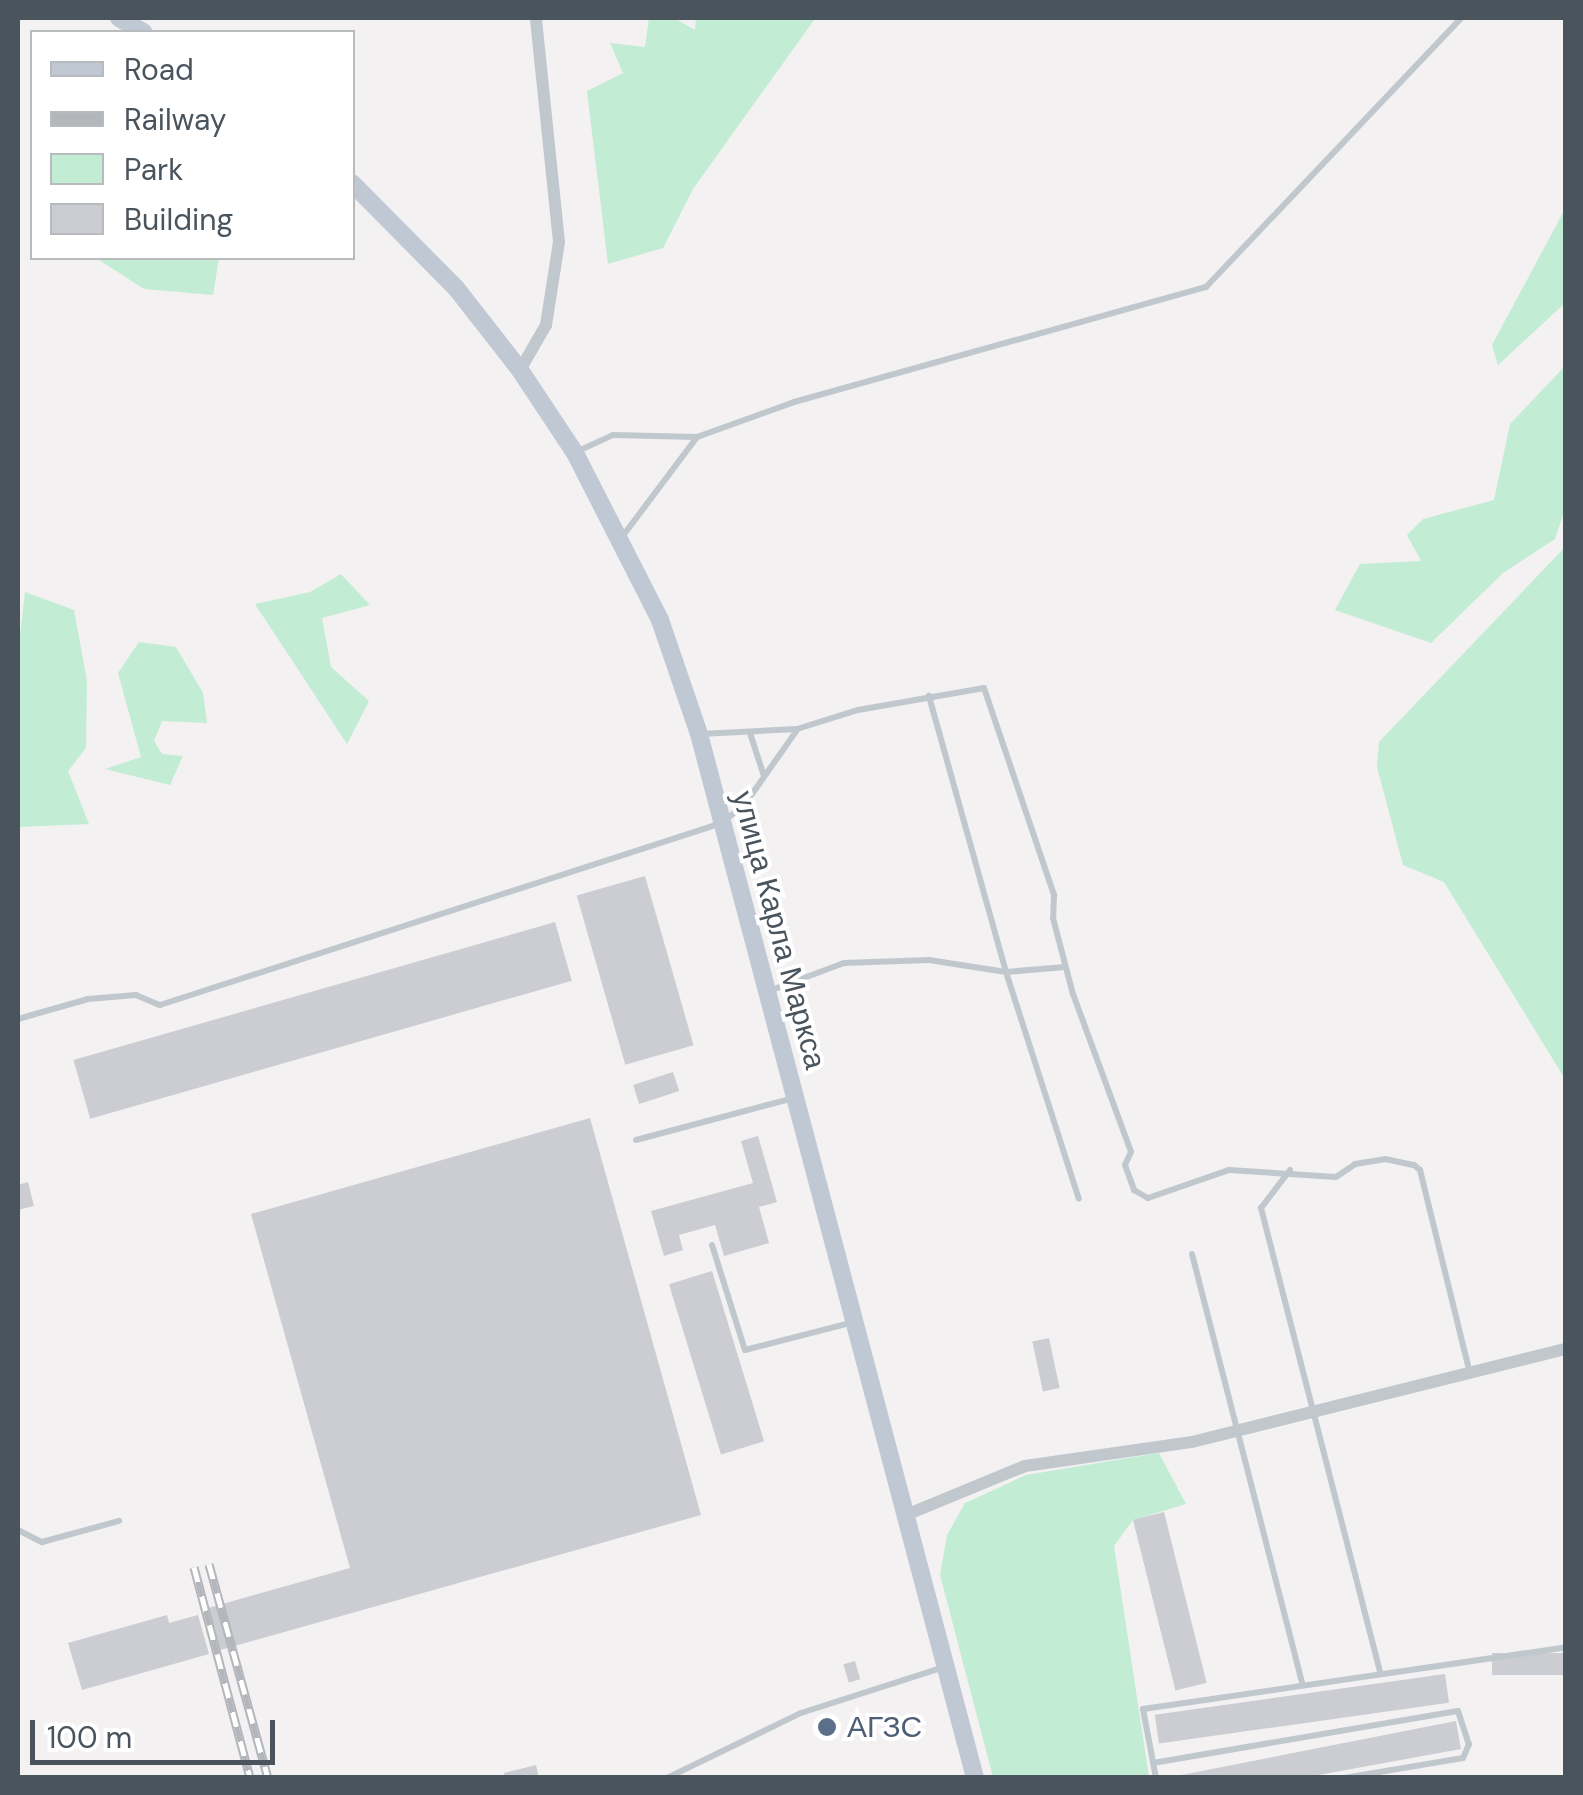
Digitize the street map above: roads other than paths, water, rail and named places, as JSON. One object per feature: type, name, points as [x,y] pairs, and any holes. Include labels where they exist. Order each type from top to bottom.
[{"type":"main road","name":"улица Карла Маркса","points":[[355,185],[456,288],[520,370],[575,453],[622,538],[699,734],[975,1778]]},
{"type":"street","points":[[520,370],[546,325],[559,242],[536,18]]},
{"type":"street","points":[[906,1516],[1025,1466],[1238,1431],[1566,1349]]},
{"type":"lane","points":[[575,453],[613,435],[697,437],[794,402],[1206,287],[1461,18]]},
{"type":"lane","points":[[622,538],[697,437]]},
{"type":"lane","points":[[699,734],[797,729],[929,696],[984,688],[1054,895],[1066,968],[1131,1152],[1126,1165],[1134,1190],[1148,1198],[1229,1170],[1290,1170],[1336,1177],[1355,1164],[1386,1159],[1420,1170],[1470,1373]]},
{"type":"lane","points":[[929,696],[1006,972],[1078,1199]]},
{"type":"lane","points":[[18,1019],[88,999],[136,994],[160,1005],[722,823],[764,776],[797,729]]},
{"type":"lane","points":[[750,733],[764,776]]},
{"type":"lane","points":[[768,992],[844,963],[930,960],[1006,972],[1066,968]]},
{"type":"lane","points":[[636,1140],[795,1098]]},
{"type":"lane","points":[[1290,1170],[1261,1208],[1382,1674]]},
{"type":"lane","points":[[712,1245],[745,1350],[854,1321]]},
{"type":"lane","points":[[1192,1254],[1224,1398],[1238,1431],[1303,1685]]},
{"type":"lane","points":[[18,1530],[42,1542],[119,1520]]},
{"type":"lane","points":[[1156,1778],[1143,1709],[1566,1646]]},
{"type":"lane","points":[[667,1778],[801,1713],[946,1666]]},
{"type":"lane","points":[[1153,1763],[1458,1711],[1469,1744],[1462,1758],[1344,1778]]},
{"type":"railway","points":[[209,1564],[268,1778]]},
{"type":"railway","points":[[194,1567],[250,1778]]},
{"type":"place","name":"АГЗС","points":[[827,1727]]}]
